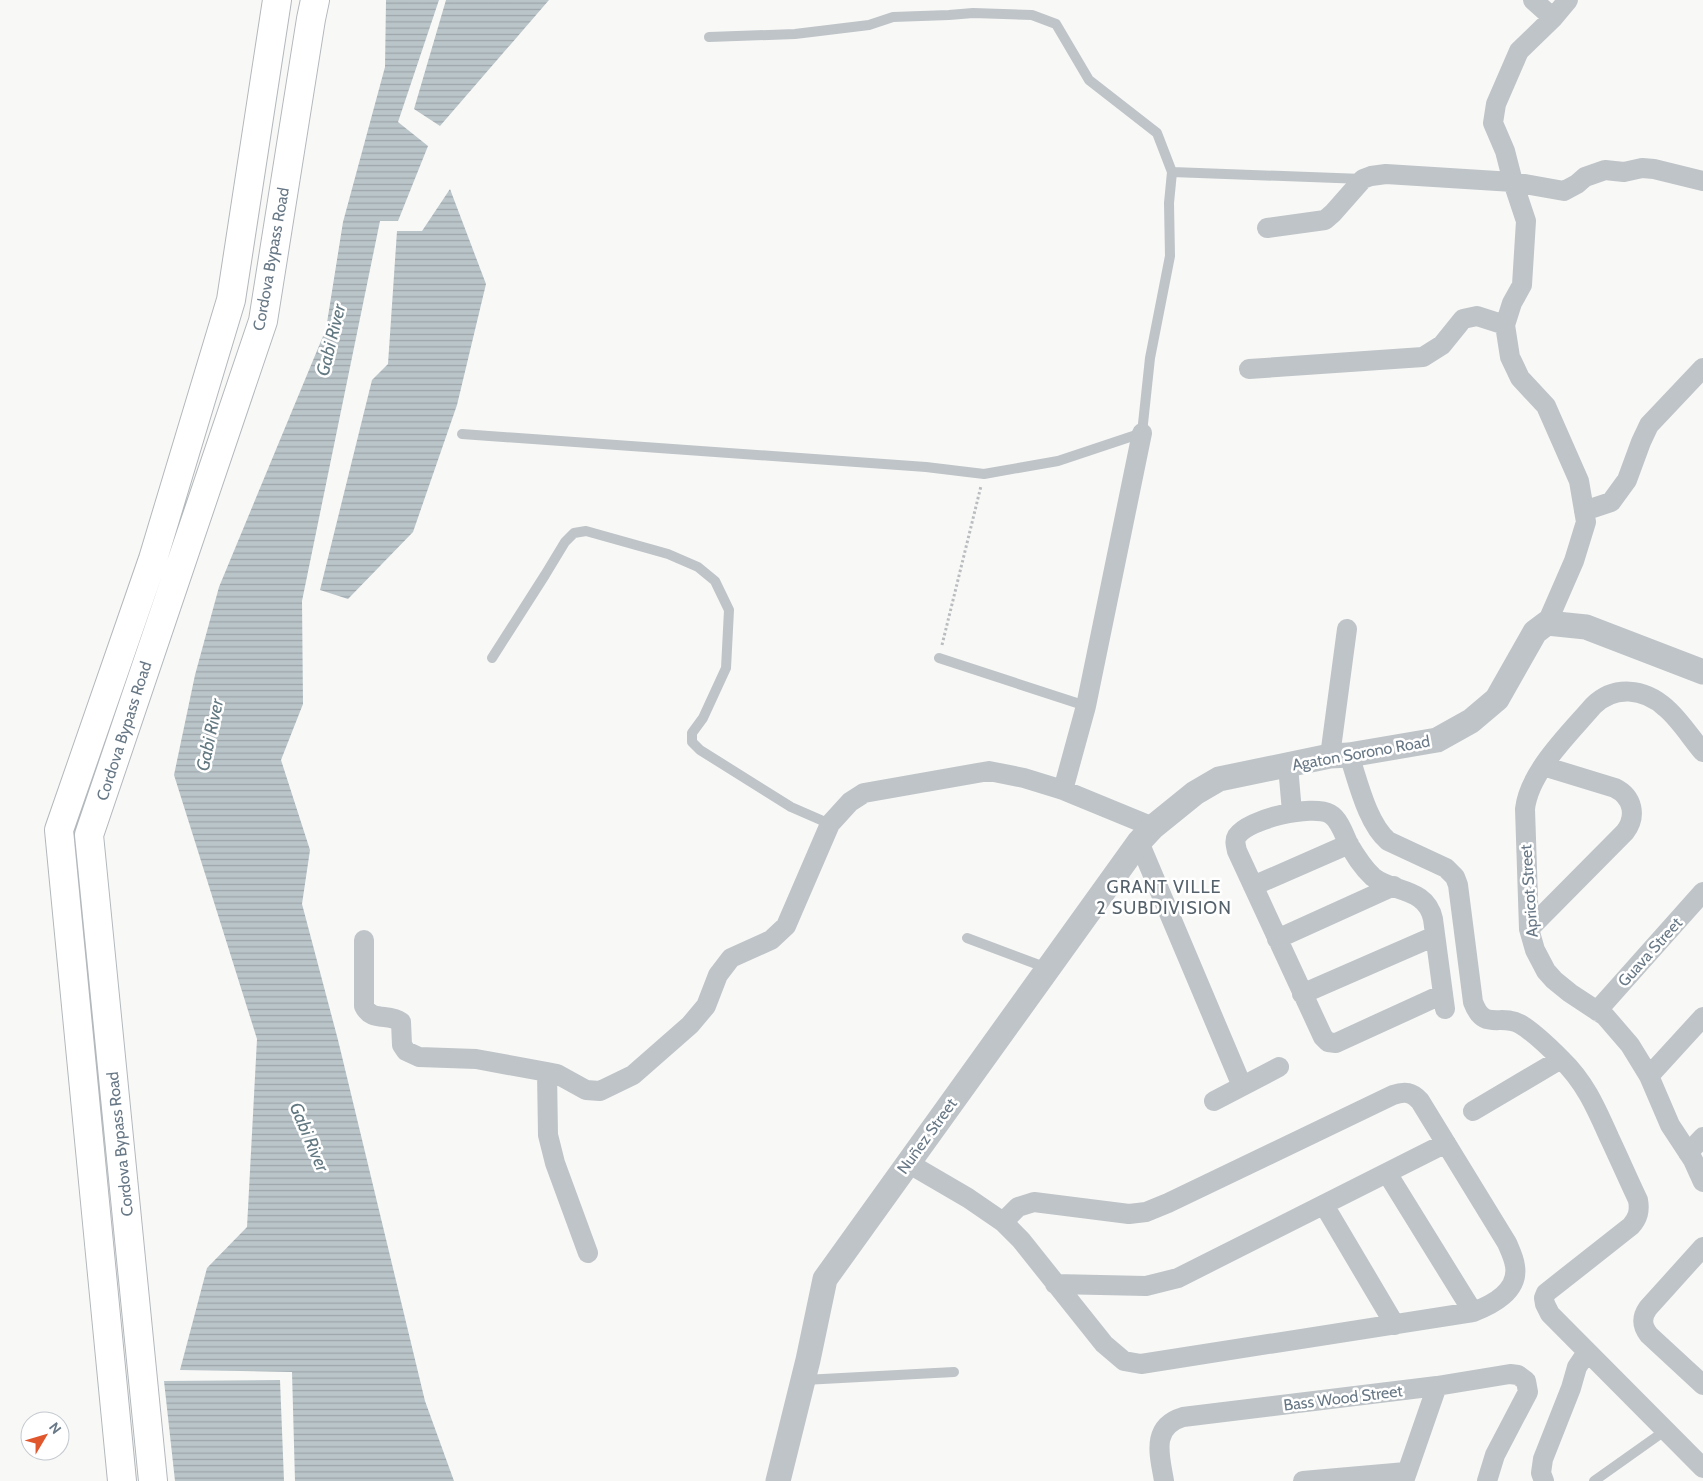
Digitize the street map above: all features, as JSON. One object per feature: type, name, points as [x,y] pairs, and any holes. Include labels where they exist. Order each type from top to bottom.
[{"type":"main road","name":"Cordova Bypass Road","points":[[122,1481],[59,830],[154,559],[231,300],[277,0]]},
{"type":"main road","name":"Cordova Bypass Road","points":[[153,1481],[90,835],[263,321],[315,0]]},
{"type":"street","points":[[1533,0],[1552,18]]},
{"type":"street","points":[[1568,0],[1519,51],[1496,104],[1493,123],[1505,151],[1526,221],[1522,285],[1512,303],[1506,325],[1510,356],[1520,378],[1546,406],[1579,481],[1586,522],[1574,562],[1547,623],[1586,627],[1703,672]]},
{"type":"street","points":[[1267,228],[1325,220],[1363,179],[1386,174],[1513,182],[1564,191],[1585,177],[1605,170],[1624,172],[1642,168],[1654,169],[1703,181]]},
{"type":"street","points":[[1249,369],[1423,358],[1442,345],[1463,319],[1477,316],[1506,325]]},
{"type":"street","points":[[1584,511],[1611,502],[1627,480],[1649,424],[1703,368]]},
{"type":"street","points":[[1063,790],[1086,706],[1142,433]]},
{"type":"street","name":"Agaton Sorono Road","points":[[1146,835],[1195,793],[1219,780],[1340,755],[1437,740],[1471,721],[1497,699],[1535,632],[1547,623]]},
{"type":"street","points":[[1347,629],[1340,755],[1381,835],[1388,841],[1446,868],[1455,877],[1458,886],[1473,1002],[1480,1016],[1491,1021],[1508,1020],[1518,1023],[1561,1059],[1577,1076],[1592,1098],[1640,1207],[1638,1215],[1631,1226],[1551,1287],[1544,1298],[1545,1304],[1550,1314],[1586,1352],[1703,1468]]},
{"type":"street","name":"Apricot Street","points":[[1703,752],[1673,715],[1658,702],[1638,693],[1622,691],[1614,693],[1593,706],[1543,766],[1529,790],[1524,808],[1529,929],[1535,950],[1546,971],[1554,980],[1605,1016],[1622,1034],[1649,1076],[1670,1125],[1698,1168],[1703,1182]]},
{"type":"street","points":[[1288,766],[1292,812]]},
{"type":"street","points":[[1529,929],[1625,832],[1630,826],[1633,812],[1629,800],[1615,788],[1543,766]]},
{"type":"street","points":[[364,940],[364,1006],[372,1016],[397,1019],[401,1022],[402,1045],[406,1051],[419,1057],[476,1059],[557,1074],[586,1090],[600,1091],[633,1075],[690,1025],[706,1006],[718,975],[731,958],[771,940],[786,926],[830,824],[850,802],[864,792],[989,771],[1024,778],[1063,790],[1146,835],[1242,1086]]},
{"type":"street","points":[[1315,810],[1329,813],[1337,821],[1358,860],[1370,874],[1375,878],[1414,894],[1428,907],[1431,912],[1444,1002],[1334,1044],[1328,1042],[1323,1037],[1237,851],[1236,838],[1243,831],[1272,817],[1292,812],[1315,810]]},
{"type":"street","name":"Nuñez Street","points":[[778,1481],[803,1380],[824,1279],[1047,968],[1146,835]]},
{"type":"street","points":[[1253,886],[1349,844]]},
{"type":"street","points":[[1277,939],[1394,886]]},
{"type":"street","name":"Guava Street","points":[[1597,1011],[1703,892]]},
{"type":"street","points":[[1302,994],[1435,936]]},
{"type":"street","points":[[1649,1076],[1703,1017]]},
{"type":"street","points":[[1473,1111],[1561,1059]]},
{"type":"street","points":[[1214,1101],[1279,1068]]},
{"type":"street","points":[[547,1072],[548,1135],[555,1163],[588,1253]]},
{"type":"street","points":[[908,1163],[968,1198],[1003,1222],[1022,1240],[1104,1344],[1124,1361],[1132,1363],[1141,1364],[1473,1312],[1495,1302],[1503,1296],[1515,1279],[1515,1265],[1506,1243],[1420,1101],[1411,1093],[1401,1092],[1146,1212],[1129,1214],[1034,1202],[1018,1207],[1003,1222]]},
{"type":"street","points":[[1688,1153],[1703,1137]]},
{"type":"street","points":[[1055,1284],[1146,1286],[1178,1278],[1446,1143]]},
{"type":"street","points":[[1387,1173],[1473,1312]]},
{"type":"street","points":[[1324,1205],[1395,1325]]},
{"type":"street","points":[[1703,1247],[1648,1308],[1643,1317],[1646,1330],[1703,1386]]},
{"type":"street","points":[[1544,1481],[1541,1473],[1542,1459],[1578,1366],[1586,1352]]},
{"type":"street","name":"Bass Wood Street","points":[[1164,1481],[1159,1446],[1160,1439],[1164,1428],[1175,1419],[1437,1386],[1510,1374],[1518,1375],[1524,1379],[1528,1386],[1528,1392],[1495,1455],[1487,1481]]},
{"type":"street","points":[[1303,1481],[1405,1477],[1437,1386]]},
{"type":"lane","points":[[462,434],[916,466],[984,474],[1058,461],[1142,433],[1150,358],[1170,256],[1169,203],[1172,172],[1157,132],[1089,80],[1056,24],[1032,15],[973,13],[893,17],[869,25],[795,34],[709,37]]},
{"type":"lane","points":[[1172,172],[1363,179]]},
{"type":"lane","points":[[492,658],[564,542],[574,533],[586,531],[595,533],[668,554],[698,567],[715,581],[728,610],[728,639],[726,668],[703,718],[692,733],[692,742],[700,750],[791,807],[830,824]]},
{"type":"lane","points":[[939,658],[1086,706]]},
{"type":"lane","points":[[967,938],[1047,968]]},
{"type":"lane","points":[[803,1380],[954,1372]]},
{"type":"lane","points":[[1594,1481],[1666,1430]]},
{"type":"path","points":[[939,658],[984,474]]},
{"type":"water","name":"Gabi River","points":[[386,0],[439,0],[398,122],[428,146],[398,221],[380,221],[302,601],[303,704],[281,760],[310,850],[302,904],[338,1040],[425,1401],[454,1481],[295,1481],[292,1372],[180,1370],[207,1268],[247,1227],[257,1039],[174,775],[195,675],[219,587],[326,329],[343,222],[385,67]]},
{"type":"water","points":[[446,0],[549,0],[440,126],[414,109]]},
{"type":"water","points":[[450,189],[486,284],[457,405],[413,532],[348,599],[320,590],[372,380],[388,364],[397,231],[422,231]]},
{"type":"water","points":[[280,1380],[284,1481],[175,1481],[164,1381]]},
{"type":"district","name":"GRANT VILLE 2 SUBDIVISION","points":[[1164,898]]}]
